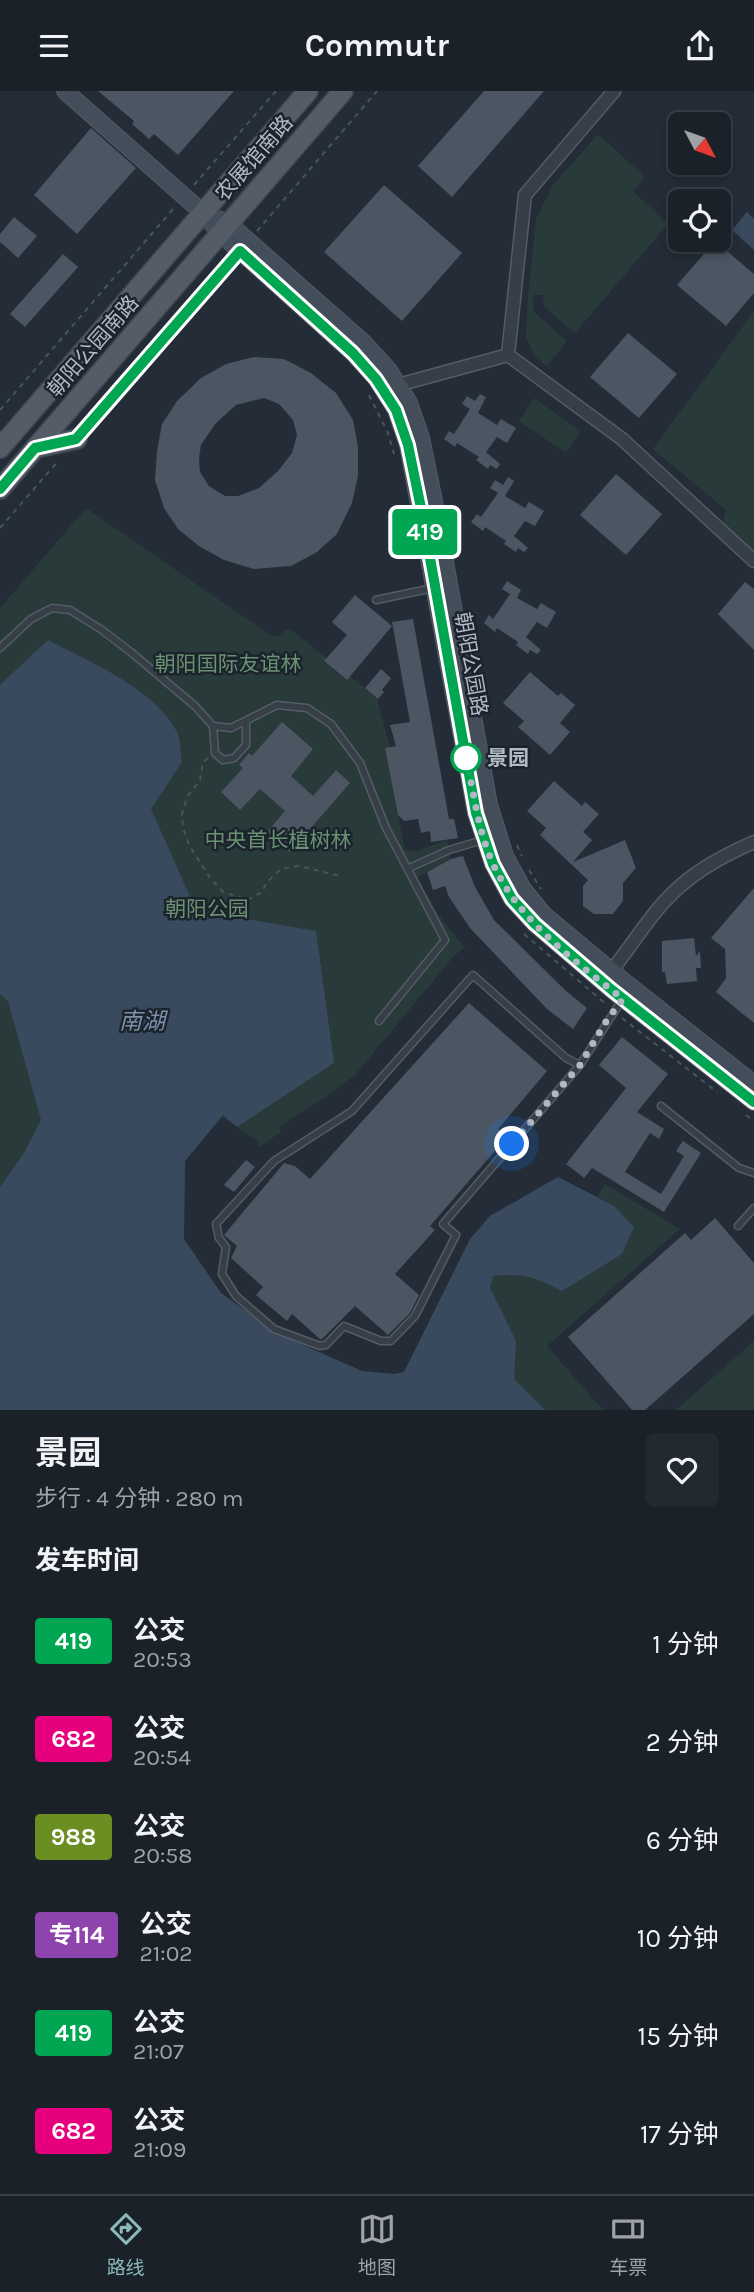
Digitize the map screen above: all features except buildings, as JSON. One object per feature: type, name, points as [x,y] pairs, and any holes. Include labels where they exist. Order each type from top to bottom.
[{"type":"main road","name":"朝阳公园路","points":[[65,91],[184,197],[244,246],[353,353],[376,379],[396,410],[408,445],[476,813],[493,864],[512,899],[535,924],[754,1084]]},
{"type":"main road","name":"农展馆南路","points":[[203,213],[308,91]]},
{"type":"main road","name":"农展馆南路","points":[[224,228],[342,91]]},
{"type":"main road","name":"朝阳公园南路","points":[[0,448],[203,213]]},
{"type":"main road","name":"朝阳公园南路","points":[[0,489],[224,228]]},
{"type":"main road","name":"朝阳公园路","points":[[244,246],[364,343],[388,369],[409,403],[421,438],[489,805],[505,856],[523,889],[544,915],[607,976],[623,999],[754,1102]]},
{"type":"main road","points":[[35,448],[76,439]]},
{"type":"street","points":[[508,355],[525,195],[614,91]]},
{"type":"street","points":[[76,439],[244,246]]},
{"type":"street","points":[[398,385],[508,355]]},
{"type":"street","points":[[508,355],[622,439],[754,561]]},
{"type":"street","points":[[607,976],[664,902],[691,877],[723,855],[754,842]]},
{"type":"lane","points":[[376,600],[435,588]]},
{"type":"lane","points":[[0,648],[31,619],[51,608],[70,610],[132,653],[195,706],[213,726],[215,753],[223,760],[234,758],[246,745],[246,722]]},
{"type":"lane","points":[[213,726],[231,728],[277,705],[307,708],[331,724],[360,763],[386,828],[445,940],[379,1020]]},
{"type":"lane","points":[[409,869],[449,850],[485,839]]},
{"type":"lane","points":[[580,1065],[566,1058],[473,975],[352,1111],[274,1161],[216,1224],[219,1238],[226,1247],[222,1274],[236,1296],[274,1329],[320,1346],[326,1345],[345,1327],[381,1341],[391,1341],[415,1316],[456,1235],[443,1224],[580,1065],[623,999]]},
{"type":"lane","points":[[661,1105],[739,1168],[754,1173]]},
{"type":"lane","points":[[738,1226],[754,1208]]},
{"type":"path","points":[[0,411],[276,91]]},
{"type":"path","points":[[244,246],[377,91]]},
{"type":"path","points":[[0,528],[60,459]]},
{"type":"path","points":[[215,753],[204,762],[200,780],[187,796],[182,814],[183,828],[189,845],[210,878],[223,892],[248,900],[262,892],[267,882],[281,869],[299,866],[340,876]]},
{"type":"path","points":[[514,839],[524,862],[544,892]]},
{"type":"green space","points":[[598,134],[645,177],[633,191],[668,224],[575,333],[544,307],[543,295],[533,295],[534,312],[567,341],[547,366],[535,357],[526,337],[536,219],[553,185]]},
{"type":"green space","points":[[754,311],[754,551],[722,525],[726,510],[653,449]]},
{"type":"green space","points":[[534,398],[581,431],[566,453],[519,421]]},
{"type":"green space","name":"南湖","points":[[86,508],[272,636],[289,628],[327,658],[324,662],[346,680],[350,676],[377,698],[390,747],[385,749],[405,850],[416,851],[447,840],[451,859],[418,877],[438,914],[465,947],[454,956],[356,1074],[279,1127],[281,1132],[258,1148],[257,1141],[222,1117],[185,1161],[184,1239],[221,1293],[278,1334],[362,1371],[395,1374],[404,1372],[470,1239],[490,1216],[558,1177],[597,1197],[605,1184],[680,1229],[547,1346],[603,1410],[0,1410],[0,608]]},
{"type":"green space","points":[[754,1341],[754,1410],[676,1410]]},
{"type":"water","points":[[747,212],[754,219],[754,250],[732,230]]},
{"type":"water","name":"南湖","points":[[48,640],[119,677],[136,689],[166,715],[178,733],[182,762],[151,809],[196,910],[316,931],[334,1063],[237,1127],[223,1115],[185,1161],[184,1239],[221,1293],[278,1334],[362,1371],[395,1374],[404,1372],[470,1239],[490,1216],[558,1177],[614,1206],[634,1227],[622,1254],[562,1291],[529,1277],[493,1276],[490,1288],[516,1341],[514,1379],[545,1410],[0,1410],[0,1187],[24,1153],[41,1120],[8,1001],[0,994],[0,685]]},
{"type":"bus line","name":"419","points":[[0,489],[35,448],[76,439],[240,251],[353,353],[376,379],[396,410],[408,445],[421,508],[476,813],[493,864],[512,899],[535,924],[612,990],[754,1102]]},
{"type":"place","name":"景园","points":[[466,758]]},
{"type":"route","points":[[466,758],[476,813],[493,864],[512,899],[535,924],[623,999],[580,1065],[512,1144]]},
{"type":"park label","name":"朝阳国际友谊林","points":[[228,664]]},
{"type":"park label","name":"中央首长植树林","points":[[278,840]]},
{"type":"park label","name":"朝阳公园","points":[[207,909]]}]
